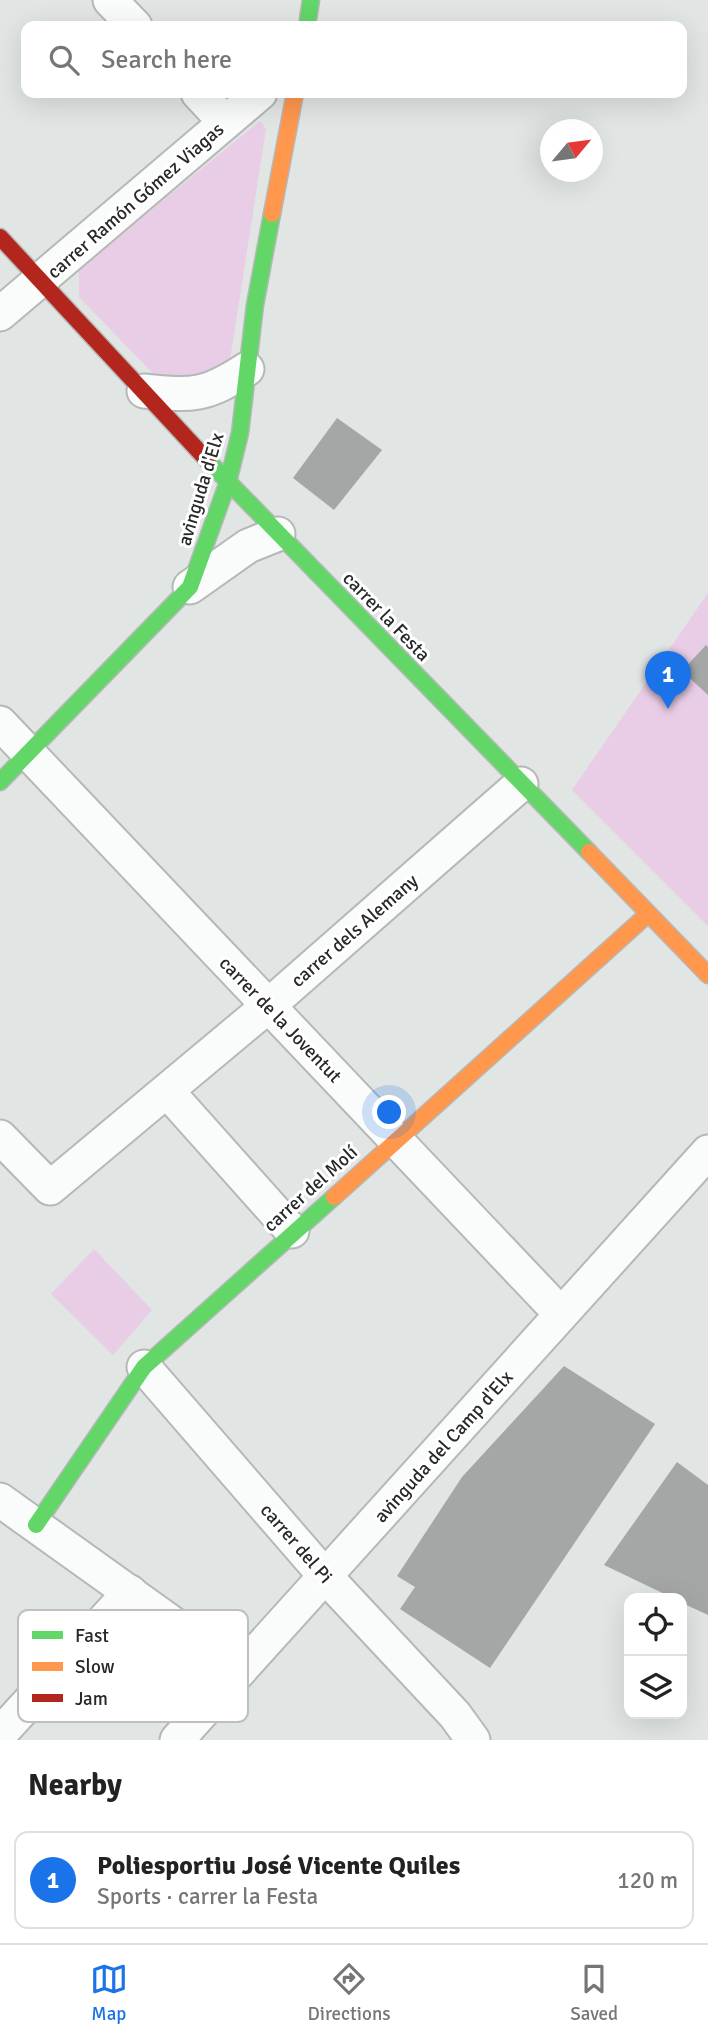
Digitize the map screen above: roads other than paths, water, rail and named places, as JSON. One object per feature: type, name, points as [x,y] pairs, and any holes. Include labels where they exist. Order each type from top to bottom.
[{"type":"street","points":[[110,0],[130,21]]},
{"type":"street","points":[[308,21],[311,0]]},
{"type":"street","points":[[203,98],[225,122]]},
{"type":"street","name":"carrer Ramón Gómez Viagas","points":[[0,314],[254,98]]},
{"type":"street","name":"avinguda d'Elx","points":[[0,782],[190,587],[228,482],[240,433],[257,292],[294,98]]},
{"type":"street","name":"carrer la Festa","points":[[0,237],[228,482],[708,975]]},
{"type":"street","points":[[144,391],[184,396],[217,389],[247,369]]},
{"type":"street","points":[[190,587],[248,546],[278,534]]},
{"type":"street","name":"carrer de la Joventut","points":[[0,723],[561,1314]]},
{"type":"street","name":"carrer dels Alemany","points":[[0,1137],[50,1188],[268,1006],[521,783]]},
{"type":"street","name":"carrer del Molí","points":[[36,1525],[144,1367],[292,1231],[648,914]]},
{"type":"street","points":[[167,1091],[292,1231]]},
{"type":"street","name":"avinguda del Camp d'Elx","points":[[248,1661],[708,1152]]},
{"type":"street","name":"carrer del Pi","points":[[144,1367],[325,1576],[465,1732]]},
{"type":"street","points":[[0,1500],[155,1610]]},
{"type":"street","points":[[114,1610],[130,1592]]},
{"type":"street","points":[[0,1734],[18,1714]]},
{"type":"street","name":"avinguda del Camp d'Elx","points":[[177,1740],[193,1722]]},
{"type":"place","name":"Poliesportiu José Vicente Quiles","points":[[668,709]]}]
